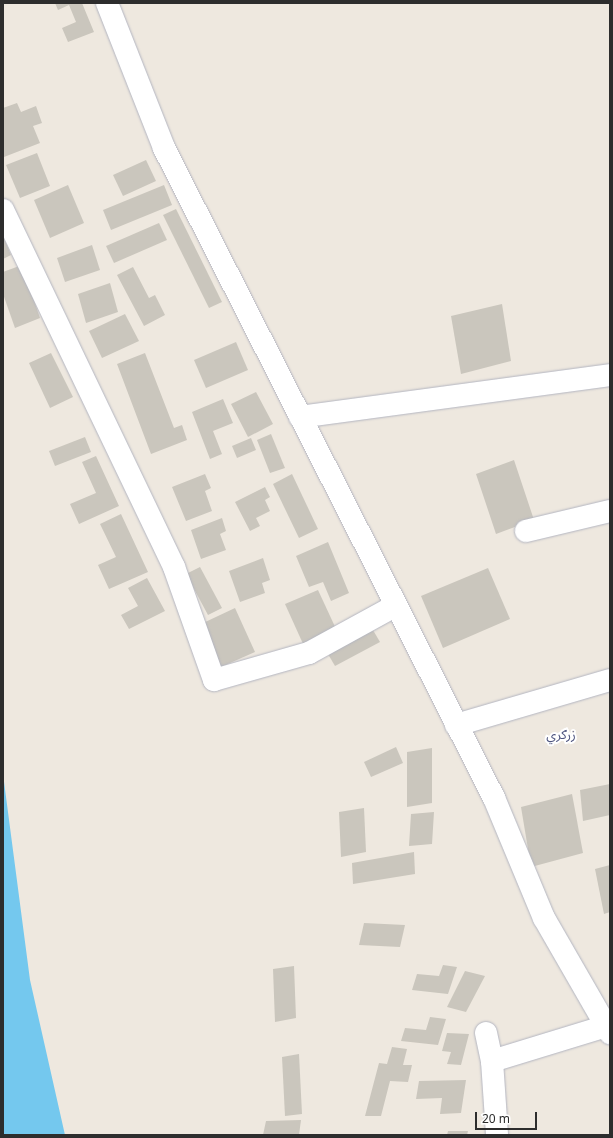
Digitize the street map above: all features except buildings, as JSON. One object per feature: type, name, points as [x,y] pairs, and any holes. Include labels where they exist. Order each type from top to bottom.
[{"type":"street","points":[[107,3],[164,148],[395,606],[409,628],[456,725],[494,798],[544,918],[609,1028],[492,1061]]},
{"type":"street","points":[[3,210],[174,567],[214,680],[309,653],[395,606]]},
{"type":"street","points":[[300,417],[610,375]]},
{"type":"street","points":[[526,532],[610,511]]},
{"type":"street","points":[[456,725],[610,680]]},
{"type":"street","points":[[486,1033],[492,1061],[496,1135]]},
{"type":"water","points":[[3,774],[30,980],[65,1135],[3,1135]]},
{"type":"district","name":"زرګري","points":[[561,734]]}]
